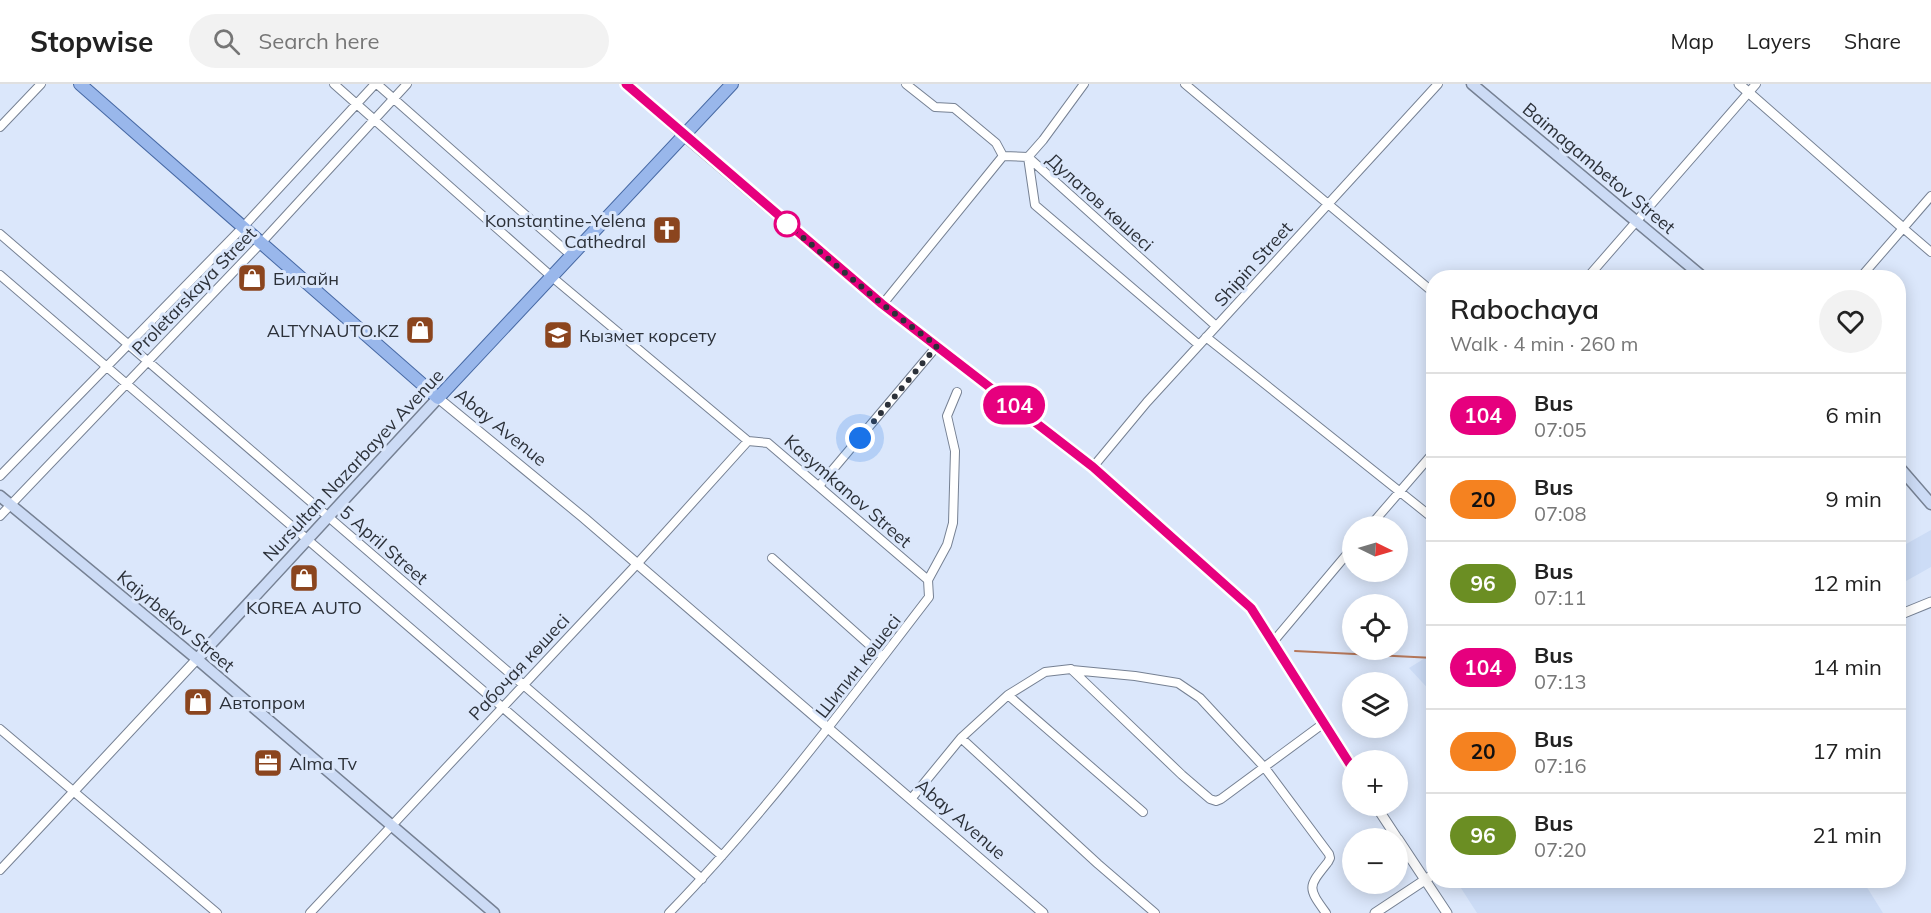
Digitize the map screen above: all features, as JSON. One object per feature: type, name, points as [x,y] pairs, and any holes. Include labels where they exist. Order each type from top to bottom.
[{"type":"main road","name":"Abay Avenue","points":[[80,84],[438,398]]},
{"type":"main road","name":"Nursultan Nazarbayev Avenue","points":[[197,659],[732,84]]},
{"type":"main road","name":"Baimagambetov Street","points":[[1472,84],[1695,270]]},
{"type":"main road","points":[[1906,475],[1931,504]]},
{"type":"main road","name":"Kaiyrbekov Street","points":[[0,496],[197,659],[494,913]]},
{"type":"street","points":[[0,127],[41,84]]},
{"type":"street","name":"Kasymkanov Street","points":[[334,84],[552,277],[748,441],[768,443],[928,580]]},
{"type":"street","points":[[376,84],[572,256]]},
{"type":"street","name":"Proletarskaya Street","points":[[0,476],[244,226],[376,84]]},
{"type":"street","name":"Proletarskaya Street","points":[[0,516],[262,242],[406,84]]},
{"type":"street","points":[[626,84],[882,304],[1093,467],[1251,608],[1342,752]]},
{"type":"street","points":[[906,84],[935,107],[954,108],[996,143],[1007,157]]},
{"type":"street","points":[[882,304],[1007,157],[1025,157],[1043,140],[1084,84]]},
{"type":"street","points":[[1185,84],[1426,286]]},
{"type":"street","name":"Shipin Street","points":[[1093,467],[1147,402],[1438,84]]},
{"type":"street","points":[[1739,84],[1931,252]]},
{"type":"street","points":[[1594,270],[1756,84]]},
{"type":"street","name":"Дулатов көшесі","points":[[1025,157],[1216,326]]},
{"type":"street","name":"Дулатов көшесі","points":[[1025,157],[1035,205],[1199,345]]},
{"type":"street","points":[[1867,270],[1931,196]]},
{"type":"street","name":"5 April Street","points":[[0,234],[722,855]]},
{"type":"street","points":[[0,274],[702,879]]},
{"type":"street","points":[[1206,337],[1426,513]]},
{"type":"street","points":[[819,486],[937,346]]},
{"type":"street","name":"Шипин көшесі","points":[[669,913],[702,879],[828,729],[929,597],[928,580],[947,545],[953,523],[955,451],[947,416],[957,392]]},
{"type":"street","name":"Abay Avenue","points":[[438,398],[637,564],[1043,913]]},
{"type":"street","name":"Рабочая көшесі","points":[[310,913],[637,564],[748,441]]},
{"type":"street","points":[[1379,516],[1426,461]]},
{"type":"street","points":[[772,558],[883,657]]},
{"type":"street","points":[[1273,642],[1342,560]]},
{"type":"street","points":[[1906,612],[1931,602]]},
{"type":"street","name":"Nursultan Nazarbayev Avenue","points":[[0,870],[197,659]]},
{"type":"street","points":[[1071,670],[1210,799],[1216,801],[1265,768],[1324,723]]},
{"type":"street","points":[[911,799],[961,738],[1008,695],[1045,672],[1071,670],[1178,683],[1200,698],[1265,768],[1329,854],[1328,862],[1312,884],[1312,895],[1326,913]]},
{"type":"street","points":[[1008,695],[1143,812]]},
{"type":"street","points":[[0,729],[217,913]]},
{"type":"street","points":[[961,738],[1155,913]]},
{"type":"street","points":[[1408,851],[1426,871]]},
{"type":"street","points":[[1375,913],[1426,879]]},
{"type":"street","points":[[1436,888],[1447,913]]},
{"type":"shaded area","points":[[1931,530],[1931,567],[1906,581],[1906,544]]},
{"type":"shaded area","points":[[1426,657],[1426,686],[1409,668]]},
{"type":"shaded area","points":[[1461,888],[1867,888],[1883,913],[1477,913]]},
{"type":"waterway","points":[[1295,651],[1426,658]]},
{"type":"bus line","name":"104","points":[[626,84],[882,304],[1093,467],[1251,608],[1342,752]]},
{"type":"place","name":"Konstantine-Yelena Cathedral","points":[[667,230]]},
{"type":"place","name":"Билайн","points":[[252,278]]},
{"type":"place","name":"ALTYNAUTO.KZ","points":[[420,330]]},
{"type":"place","name":"Кызмет корсету","points":[[558,335]]},
{"type":"place","name":"KOREA AUTO","points":[[304,578]]},
{"type":"place","name":"Автопром","points":[[198,702]]},
{"type":"place","name":"Alma Tv","points":[[268,763]]},
{"type":"route","points":[[787,224],[882,304],[937,346],[860,438]]}]
